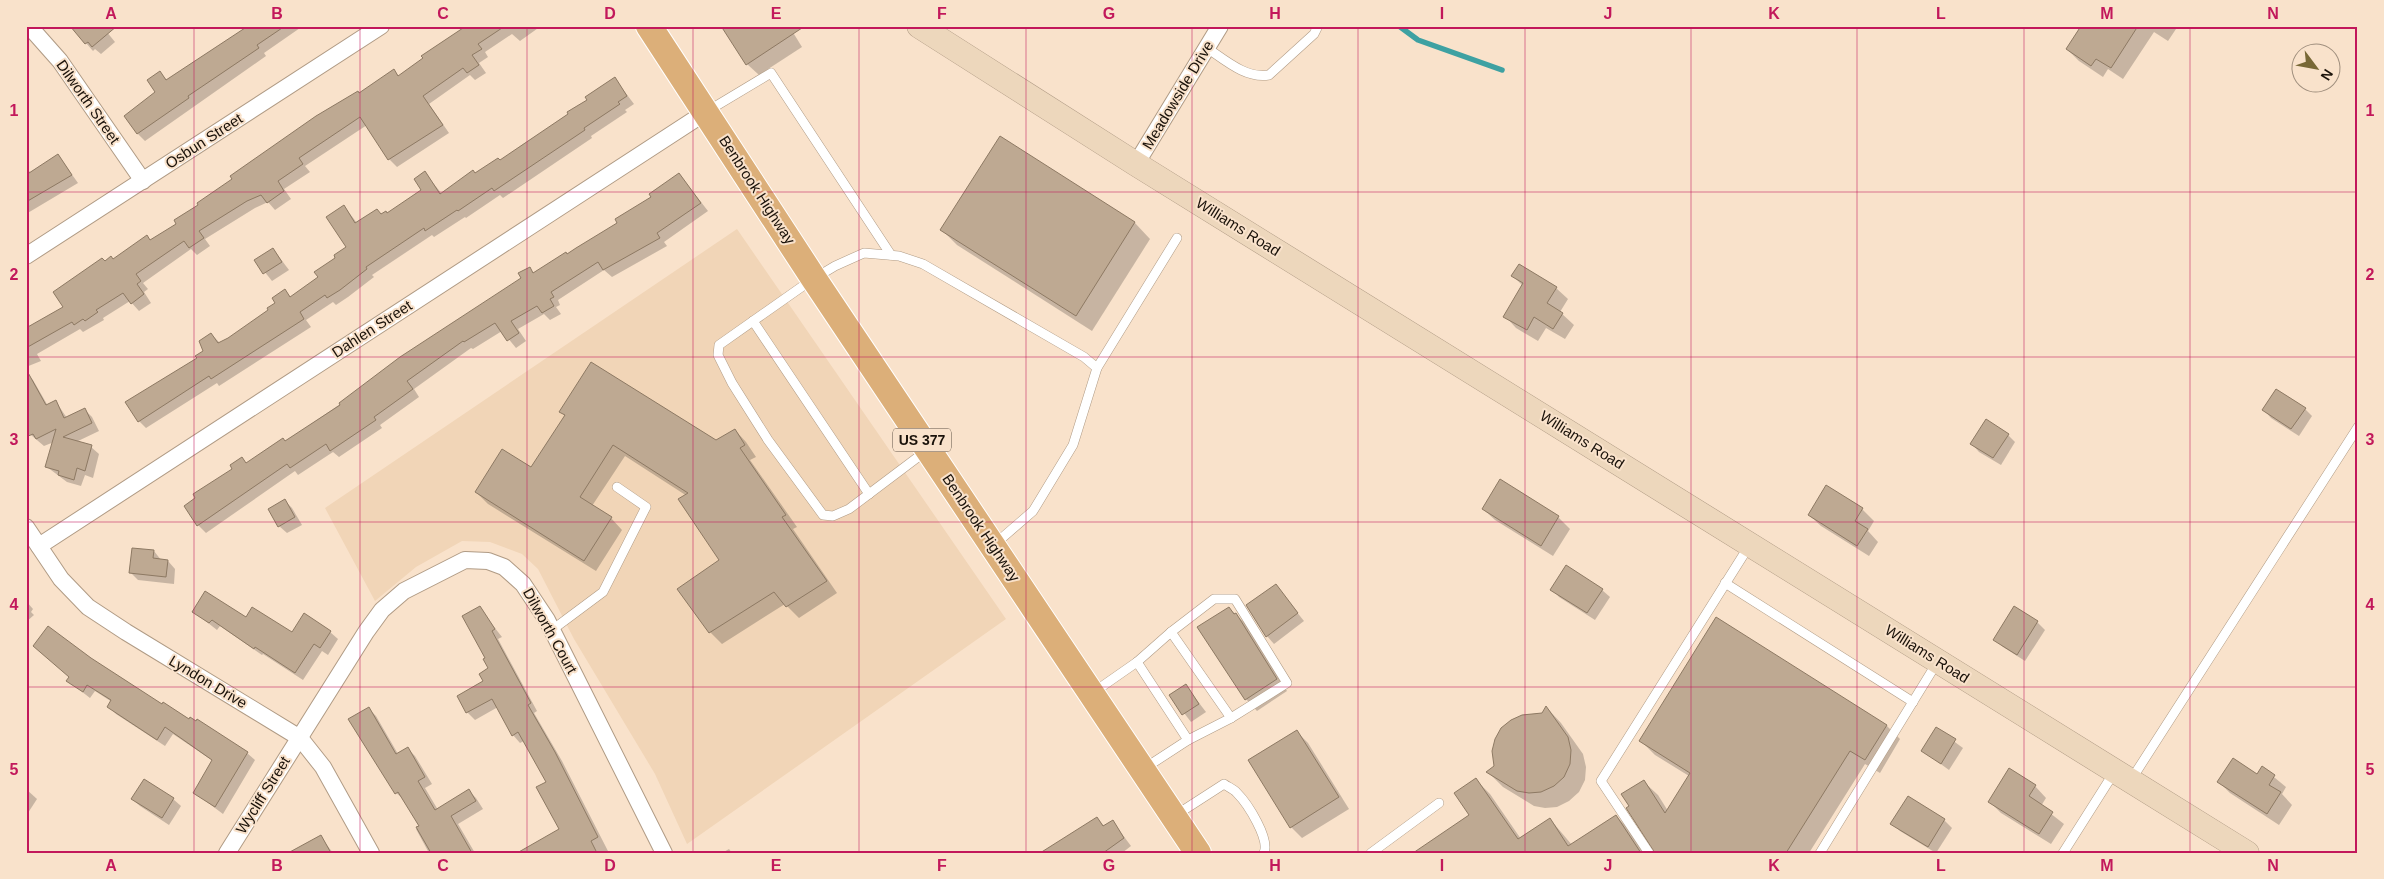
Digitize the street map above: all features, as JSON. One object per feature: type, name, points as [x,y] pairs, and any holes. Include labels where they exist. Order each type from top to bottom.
[{"type":"main road","name":"Benbrook Highway","points":[[649,26],[706,112],[812,280],[928,449],[1198,853]]},
{"type":"street","name":"Dilworth Street","points":[[29,26],[60,61],[143,181]]},
{"type":"street","name":"Williams Road","points":[[919,26],[1136,164],[2247,853]]},
{"type":"street","name":"Meadowside Drive","points":[[1136,164],[1220,26]]},
{"type":"street","name":"Osbun Street","points":[[26,256],[143,181],[371,29]]},
{"type":"street","name":"Dahlen Street","points":[[39,546],[706,112]]},
{"type":"street","name":"Lyndon Drive","points":[[26,527],[61,579],[88,607],[300,738],[324,767],[371,853]]},
{"type":"street","name":"Dilworth Court","points":[[300,738],[366,632],[382,610],[404,591],[465,560],[488,561],[504,567],[524,584],[552,630],[664,853]]},
{"type":"street","name":"Wycliff Street","points":[[227,853],[300,738]]},
{"type":"lane","points":[[1207,48],[1247,74],[1269,75],[1314,34],[1318,26]]},
{"type":"lane","points":[[706,112],[771,73],[891,255]]},
{"type":"lane","points":[[993,546],[1033,512],[1073,445],[1097,368],[1177,238]]},
{"type":"lane","points":[[928,449],[849,508],[833,516],[823,515],[768,440],[732,383],[718,355],[719,345],[812,280],[835,266],[864,253],[891,255],[923,264],[1084,357],[1097,368]]},
{"type":"lane","points":[[753,321],[869,494]]},
{"type":"lane","points":[[2063,853],[2123,776],[2358,427]]},
{"type":"lane","points":[[552,630],[603,592],[646,508],[617,487]]},
{"type":"lane","points":[[1649,853],[1601,781],[1750,544]]},
{"type":"lane","points":[[1725,583],[1913,702]]},
{"type":"lane","points":[[1091,693],[1138,662],[1171,632],[1214,600],[1235,599],[1287,683],[1231,718],[1188,740],[1142,770]]},
{"type":"lane","points":[[1171,632],[1231,718]]},
{"type":"lane","points":[[1820,853],[1938,661]]},
{"type":"lane","points":[[1138,662],[1188,740]]},
{"type":"lane","points":[[1174,817],[1224,784],[1237,792],[1264,836],[1267,846],[1264,853]]},
{"type":"lane","points":[[1371,853],[1439,803]]},
{"type":"shaded area","points":[[737,229],[1006,619],[687,844],[655,774],[574,639],[538,569],[522,554],[490,542],[462,541],[416,567],[375,601],[325,508]]},
{"type":"building","points":[[70,26],[117,26],[92,47],[88,42],[85,44]]},
{"type":"building","points":[[248,26],[285,26],[257,45],[259,48],[188,96],[189,98],[137,134],[124,116],[155,92],[147,80],[160,71],[166,80]]},
{"type":"building","points":[[466,26],[505,26],[478,44],[482,49],[472,55],[479,65],[467,73],[463,68],[423,96],[443,125],[388,160],[360,117],[299,158],[303,164],[278,181],[284,191],[267,203],[261,195],[247,201],[199,231],[204,238],[189,248],[184,241],[136,274],[141,281],[137,284],[144,294],[131,304],[123,293],[96,310],[98,312],[85,321],[83,319],[74,325],[72,322],[26,348],[26,328],[63,307],[53,292],[102,258],[105,261],[111,256],[113,259],[147,235],[150,240],[176,224],[174,220],[198,205],[197,203],[232,179],[230,176],[316,116],[358,91],[359,93],[394,69],[398,76],[423,58],[421,56]]},
{"type":"building","points":[[721,26],[805,26],[746,65]]},
{"type":"building","points":[[2081,26],[2138,26],[2111,68],[2096,59],[2091,66],[2066,49]]},
{"type":"building","points":[[615,77],[627,96],[618,102],[620,104],[584,128],[585,130],[494,191],[492,188],[425,231],[424,228],[366,267],[367,269],[340,290],[327,298],[325,295],[300,312],[304,319],[211,379],[209,376],[138,422],[125,402],[197,358],[195,356],[203,351],[199,341],[211,333],[218,343],[268,310],[267,308],[275,303],[272,298],[285,289],[290,297],[318,277],[314,272],[335,258],[334,255],[346,247],[326,217],[344,205],[355,223],[377,209],[381,214],[386,211],[387,213],[421,190],[414,179],[425,171],[440,194],[473,170],[475,173],[498,158],[500,160],[568,114],[567,112],[587,100],[585,97]]},
{"type":"building","points":[[1000,136],[1135,222],[1076,316],[940,230]]},
{"type":"building","points":[[58,154],[72,175],[26,202],[26,175]]},
{"type":"building","points":[[679,173],[701,203],[657,233],[660,238],[603,270],[598,262],[551,292],[554,297],[550,299],[554,306],[542,313],[537,306],[511,321],[519,333],[507,341],[495,323],[463,341],[407,381],[413,389],[374,417],[376,420],[330,451],[326,444],[290,468],[287,464],[197,526],[184,506],[195,498],[193,494],[232,469],[230,465],[242,457],[246,463],[283,438],[285,441],[340,405],[339,403],[400,357],[521,278],[518,273],[530,267],[533,273],[617,223],[615,219],[651,197],[649,194]]},
{"type":"building","points":[[273,248],[282,262],[263,274],[254,260]]},
{"type":"building","points":[[1519,264],[1557,287],[1547,303],[1563,313],[1553,329],[1534,317],[1527,330],[1503,317],[1523,283],[1511,276]]},
{"type":"building","points":[[591,362],[716,440],[735,429],[745,445],[740,448],[786,515],[782,517],[827,581],[786,607],[774,592],[709,633],[677,589],[719,560],[678,499],[688,493],[613,445],[580,497],[612,517],[584,561],[475,492],[502,449],[531,467],[565,415],[559,412]]},
{"type":"building","points":[[26,369],[46,405],[56,400],[64,418],[85,408],[92,423],[63,437],[92,445],[85,471],[77,468],[74,480],[58,475],[59,471],[45,467],[56,429],[36,439],[33,434],[26,437]]},
{"type":"building","points":[[2276,389],[2306,408],[2291,429],[2262,410]]},
{"type":"building","points":[[1986,419],[2009,434],[1993,458],[1970,444]]},
{"type":"building","points":[[1500,479],[1559,516],[1541,546],[1482,509]]},
{"type":"building","points":[[1826,485],[1863,508],[1855,521],[1868,529],[1857,546],[1808,515]]},
{"type":"building","points":[[285,499],[295,517],[278,527],[268,509]]},
{"type":"building","points":[[132,548],[154,550],[153,558],[168,560],[166,577],[129,573]]},
{"type":"building","points":[[1566,565],[1603,589],[1587,613],[1550,590]]},
{"type":"building","points":[[1276,584],[1298,613],[1266,637],[1246,605]]},
{"type":"building","points":[[205,591],[246,617],[252,607],[292,632],[304,613],[331,631],[320,648],[314,644],[295,673],[255,647],[254,649],[212,620],[209,623],[192,612]]},
{"type":"building","points":[[480,606],[495,629],[492,631],[531,703],[528,705],[555,752],[598,837],[591,841],[597,853],[517,853],[559,829],[536,787],[546,782],[518,732],[512,736],[492,699],[466,713],[457,696],[483,681],[479,674],[488,668],[483,659],[485,658],[462,616]]},
{"type":"building","points":[[2014,606],[2038,621],[2017,655],[1993,640]]},
{"type":"building","points":[[1229,607],[1234,614],[1236,613],[1277,679],[1245,700],[1197,627]]},
{"type":"building","points":[[1716,617],[1887,725],[1865,760],[1850,751],[1786,853],[1655,853],[1626,808],[1629,806],[1621,794],[1644,780],[1665,813],[1690,773],[1639,741]]},
{"type":"building","points":[[48,626],[91,658],[162,704],[163,702],[189,719],[190,717],[196,721],[197,719],[248,752],[215,807],[193,793],[212,760],[165,727],[157,740],[107,707],[111,700],[87,685],[83,692],[66,681],[69,677],[33,646]]},
{"type":"building","points":[[1186,684],[1199,704],[1182,715],[1169,695]]},
{"type":"building","points":[[1546,706],[1568,737],[1571,750],[1570,764],[1564,777],[1554,786],[1541,792],[1517,791],[1486,772],[1494,766],[1492,751],[1495,739],[1501,728],[1511,720],[1522,715],[1542,713]]},
{"type":"building","points":[[369,707],[396,754],[408,747],[425,777],[418,781],[435,810],[469,789],[476,801],[451,816],[472,853],[431,853],[416,827],[419,826],[398,792],[395,794],[348,719]]},
{"type":"building","points":[[1936,727],[1956,739],[1941,764],[1921,751]]},
{"type":"building","points":[[1297,730],[1339,797],[1290,828],[1248,760]]},
{"type":"building","points":[[2233,758],[2257,774],[2262,766],[2275,775],[2269,785],[2281,792],[2267,814],[2217,782]]},
{"type":"building","points":[[2009,768],[2036,785],[2029,796],[2053,812],[2039,834],[1988,802]]},
{"type":"building","points":[[1476,778],[1518,839],[1550,818],[1568,846],[1616,815],[1641,853],[1413,853],[1469,815],[1454,793]]},
{"type":"building","points":[[144,779],[174,798],[162,818],[131,799]]},
{"type":"building","points":[[1908,796],[1945,819],[1928,847],[1890,824]]},
{"type":"building","points":[[1097,817],[1103,826],[1113,820],[1124,838],[1103,853],[1040,853]]},
{"type":"building","points":[[321,835],[331,853],[288,853]]},
{"type":"waterway","points":[[1399,26],[1418,40],[1502,70]]}]
